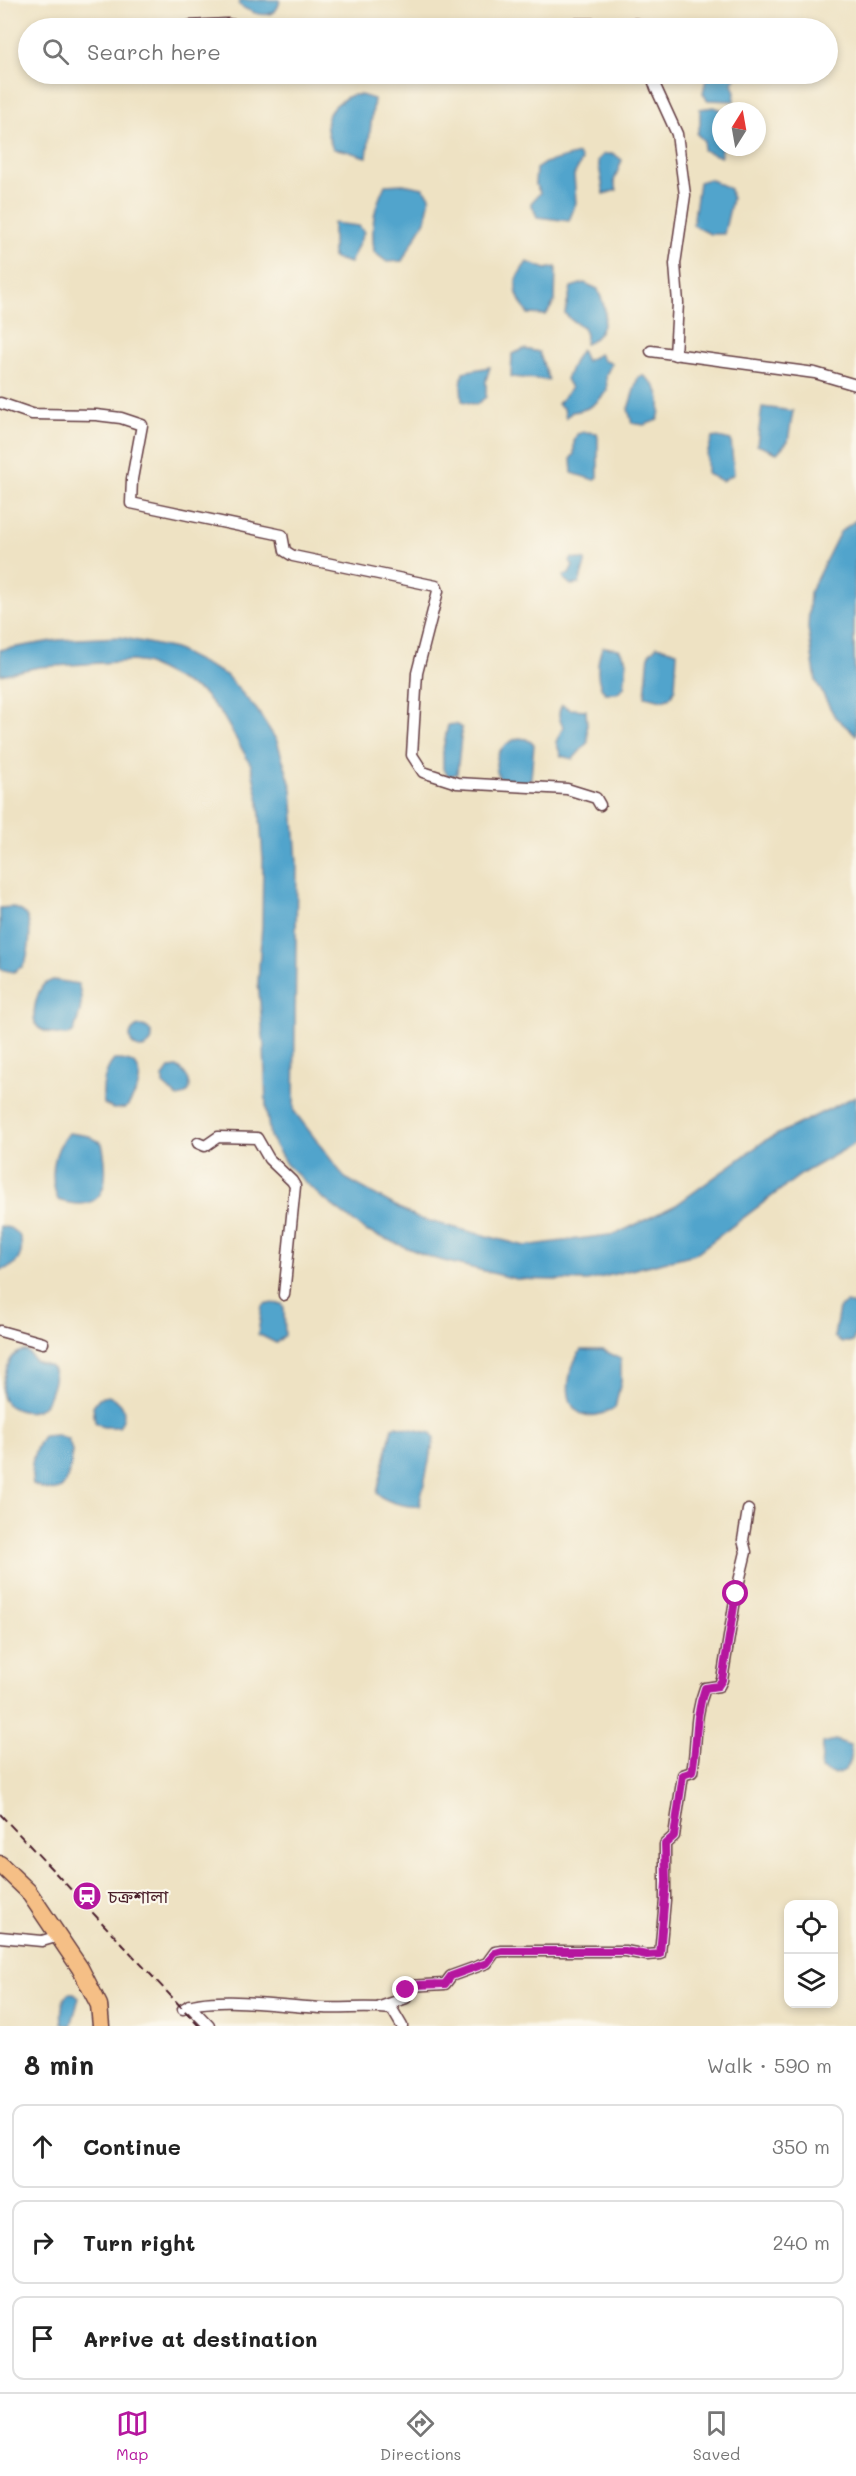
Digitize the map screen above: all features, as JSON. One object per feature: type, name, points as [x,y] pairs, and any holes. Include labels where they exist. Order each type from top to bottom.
[{"type":"highway","points":[[0,1864],[28,1891],[91,1986],[99,2005],[101,2026]]},
{"type":"street","points":[[655,84],[677,134],[685,195],[675,264],[678,303],[675,355]]},
{"type":"street","points":[[651,351],[815,373],[856,385]]},
{"type":"street","points":[[0,404],[32,414],[96,415],[121,418],[142,425],[132,479],[131,503],[282,535],[285,551],[293,556],[436,586],[438,591],[417,673],[412,755],[423,772],[457,783],[567,789],[596,798],[600,805]]},
{"type":"street","points":[[198,1143],[205,1146],[218,1137],[257,1138],[269,1159],[295,1186],[284,1295]]},
{"type":"street","points":[[0,1331],[43,1343]]},
{"type":"street","points":[[380,2007],[406,1998],[408,1986],[445,1984],[451,1976],[487,1963],[495,1953],[502,1951],[625,1951],[647,1955],[660,1954],[666,1882],[665,1844],[674,1836],[683,1775],[692,1772],[696,1755],[695,1727],[701,1699],[705,1688],[718,1686],[722,1680],[736,1594],[746,1552],[743,1540],[748,1510]]},
{"type":"street","points":[[0,1937],[42,1941],[59,1936]]},
{"type":"street","points":[[209,2026],[186,2007],[230,2002],[323,2008],[380,2007],[392,2009],[402,2026]]},
{"type":"water","points":[[239,0],[280,0],[274,11],[269,14],[258,14],[239,5]]},
{"type":"water","points":[[705,84],[732,84],[735,92],[734,101],[707,100],[703,93]]},
{"type":"water","points":[[351,95],[374,99],[367,157],[333,149],[329,140],[328,117],[342,100]]},
{"type":"water","points":[[712,107],[712,154],[703,150],[704,141],[697,134],[700,125],[700,109]]},
{"type":"water","points":[[578,154],[582,160],[574,175],[576,203],[569,221],[537,217],[531,203],[540,193],[535,183],[536,169],[545,163]]},
{"type":"water","points":[[604,154],[614,154],[622,160],[614,181],[617,190],[604,194],[598,160]]},
{"type":"water","points":[[709,179],[730,189],[732,199],[724,234],[710,234],[693,225],[699,182]]},
{"type":"water","points":[[403,184],[423,188],[430,196],[426,219],[402,261],[387,262],[374,252],[374,218],[385,185]]},
{"type":"water","points":[[333,223],[359,226],[364,232],[350,263],[333,258]]},
{"type":"water","points":[[527,262],[546,269],[556,267],[555,301],[546,315],[528,314],[519,300],[516,282]]},
{"type":"water","points":[[584,283],[598,289],[605,309],[604,321],[599,333],[585,344],[586,335],[583,327],[571,320],[565,313],[571,287]]},
{"type":"water","points":[[524,349],[539,352],[549,380],[511,377],[512,354]]},
{"type":"water","points":[[581,350],[586,361],[599,354],[604,361],[612,363],[606,375],[607,390],[592,406],[572,412],[566,418],[564,409],[558,404],[571,388],[566,379]]},
{"type":"water","points":[[490,367],[486,380],[486,397],[476,405],[462,401],[463,372]]},
{"type":"water","points":[[644,376],[657,390],[660,407],[658,420],[644,425],[632,423],[628,409],[638,377]]},
{"type":"water","points":[[762,407],[793,411],[788,441],[777,453],[757,445]]},
{"type":"water","points":[[597,433],[598,477],[594,480],[572,473],[571,458],[574,454],[574,442],[577,434]]},
{"type":"water","points":[[712,438],[731,440],[734,474],[722,481],[707,474],[707,455]]},
{"type":"water","points":[[856,520],[854,636],[856,735],[835,717],[816,681],[808,628],[810,592],[840,532]]},
{"type":"water","points":[[572,558],[585,560],[585,563],[579,584],[571,585],[564,579],[564,575],[569,574],[573,566],[570,562]]},
{"type":"water","points":[[120,637],[175,649],[226,675],[257,710],[277,741],[292,789],[297,863],[294,1111],[345,1178],[417,1218],[525,1246],[616,1234],[676,1205],[766,1140],[856,1096],[856,1143],[803,1173],[695,1254],[587,1281],[516,1279],[432,1258],[366,1231],[321,1197],[286,1164],[270,1137],[258,982],[263,860],[259,802],[251,765],[223,716],[202,692],[146,663],[132,661],[39,667],[0,675],[0,650],[58,640]]},
{"type":"water","points":[[657,646],[677,652],[675,688],[671,697],[662,700],[645,696],[649,654]]},
{"type":"water","points":[[604,647],[619,649],[627,661],[624,687],[617,693],[605,693],[598,677],[600,653]]},
{"type":"water","points":[[562,705],[570,709],[586,710],[588,742],[573,759],[561,756],[556,742],[563,727],[559,716]]},
{"type":"water","points":[[456,724],[462,728],[457,774],[449,776],[443,769],[443,749],[448,725]]},
{"type":"water","points":[[519,738],[534,744],[531,778],[526,782],[499,778],[496,764],[499,753],[507,744]]},
{"type":"water","points":[[12,907],[25,914],[30,933],[25,962],[22,967],[13,972],[0,969],[0,908]]},
{"type":"water","points":[[53,980],[78,984],[80,990],[80,1008],[71,1034],[60,1035],[45,1031],[38,1028],[35,1022],[34,1011],[39,993],[44,984]]},
{"type":"water","points":[[141,1026],[149,1029],[152,1037],[149,1045],[141,1048],[133,1045],[130,1037],[133,1029]]},
{"type":"water","points":[[114,1060],[134,1064],[140,1076],[136,1092],[126,1108],[113,1109],[104,1104],[104,1080]]},
{"type":"water","points":[[177,1067],[188,1079],[190,1088],[184,1095],[177,1097],[163,1085],[163,1077],[170,1068]]},
{"type":"water","points":[[69,1133],[89,1136],[102,1143],[105,1182],[96,1199],[87,1203],[74,1204],[58,1200],[55,1192],[53,1174],[56,1156]]},
{"type":"water","points":[[0,1226],[10,1228],[19,1235],[22,1247],[16,1263],[0,1270]]},
{"type":"water","points":[[267,1303],[282,1304],[284,1308],[285,1335],[276,1343],[258,1334],[262,1306]]},
{"type":"water","points":[[846,1303],[856,1305],[856,1330],[853,1342],[842,1342],[834,1337],[839,1308]]},
{"type":"water","points":[[581,1350],[603,1350],[621,1359],[621,1381],[615,1408],[598,1415],[585,1415],[576,1410],[571,1402],[568,1390],[570,1377]]},
{"type":"water","points":[[27,1351],[35,1361],[50,1366],[54,1376],[54,1382],[45,1404],[31,1411],[12,1408],[4,1400],[2,1391],[4,1377],[11,1359],[19,1352]]},
{"type":"water","points":[[108,1396],[121,1404],[123,1408],[124,1417],[119,1427],[103,1427],[95,1422],[93,1406],[99,1398]]},
{"type":"water","points":[[396,1426],[431,1433],[434,1439],[419,1506],[396,1503],[377,1493],[392,1428]]},
{"type":"water","points":[[57,1435],[68,1439],[72,1450],[68,1475],[60,1489],[44,1489],[33,1484],[34,1453],[43,1436]]},
{"type":"water","points":[[835,1740],[850,1745],[851,1759],[845,1770],[834,1774],[821,1769],[823,1743]]},
{"type":"water","points":[[68,1993],[73,1993],[79,1998],[71,2026],[62,2023],[63,2003]]},
{"type":"railway","points":[[0,1814],[199,2026]]},
{"type":"place","name":"চক্রশালা","points":[[87,1896]]},
{"type":"route","points":[[406,1990],[408,1986],[413,1985],[445,1984],[451,1976],[487,1963],[495,1953],[502,1951],[625,1951],[647,1955],[660,1954],[666,1882],[665,1844],[674,1836],[683,1775],[692,1772],[696,1755],[695,1727],[701,1699],[705,1688],[718,1686],[722,1680],[736,1594]]}]
